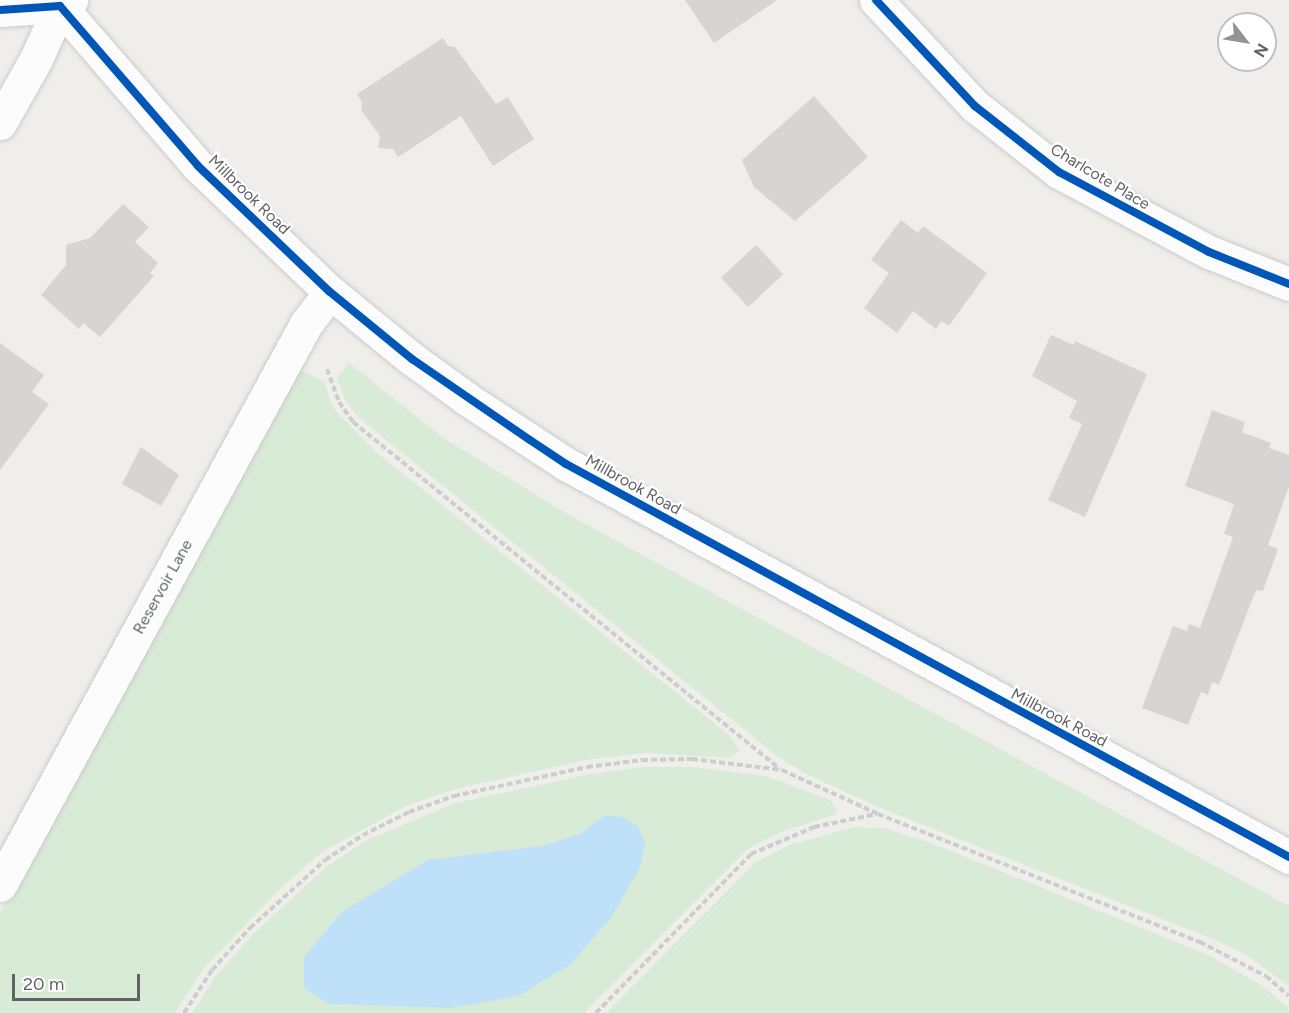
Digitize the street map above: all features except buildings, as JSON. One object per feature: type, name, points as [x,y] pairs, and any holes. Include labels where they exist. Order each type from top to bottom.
[{"type":"street","name":"Charlcote Place","points":[[876,0],[975,106],[1059,172],[1209,252],[1289,285]]},
{"type":"street","points":[[0,10],[65,3]]},
{"type":"street","points":[[0,123],[65,3]]},
{"type":"street","name":"Millbrook Road","points":[[65,3],[198,166],[330,292],[412,359],[566,464],[1289,857]]},
{"type":"street","name":"Reservoir Lane","points":[[0,885],[306,324],[330,292]]},
{"type":"path","points":[[325,362],[329,382],[353,422],[782,771],[878,814],[1200,942],[1266,976],[1289,996]]},
{"type":"path","points":[[184,1013],[212,970],[287,892],[363,835],[409,812],[509,783],[642,760],[692,759],[782,771]]},
{"type":"path","points":[[596,1013],[751,854],[814,827],[878,814]]},
{"type":"green space","points":[[349,363],[445,439],[569,515],[1289,906],[1289,986],[1245,954],[1213,939],[885,810],[806,774],[777,756],[358,417],[345,400],[337,378]]},
{"type":"green space","points":[[296,368],[324,382],[334,409],[376,452],[729,735],[740,750],[730,758],[643,753],[586,760],[455,789],[406,806],[322,852],[283,886],[204,968],[175,1013],[0,1013],[0,913]]},
{"type":"green space","points":[[642,767],[691,767],[766,776],[830,800],[837,810],[834,815],[783,831],[748,849],[584,1013],[192,1013],[215,977],[254,933],[327,866],[367,840],[456,803],[586,775]]},
{"type":"green space","points":[[856,827],[883,828],[926,841],[1206,954],[1261,985],[1288,1007],[1289,1013],[606,1013],[756,862],[789,845]]},
{"type":"water","points":[[605,815],[622,817],[638,826],[645,843],[640,868],[611,917],[571,964],[518,996],[449,1008],[328,1004],[304,988],[304,957],[342,912],[428,860],[542,846],[582,833]]},
{"type":"cycle path","points":[[876,0],[975,106],[1059,172],[1209,252],[1289,284]]},
{"type":"cycle path","points":[[0,10],[60,6],[198,166],[330,292],[412,359],[566,464],[1289,857]]}]
